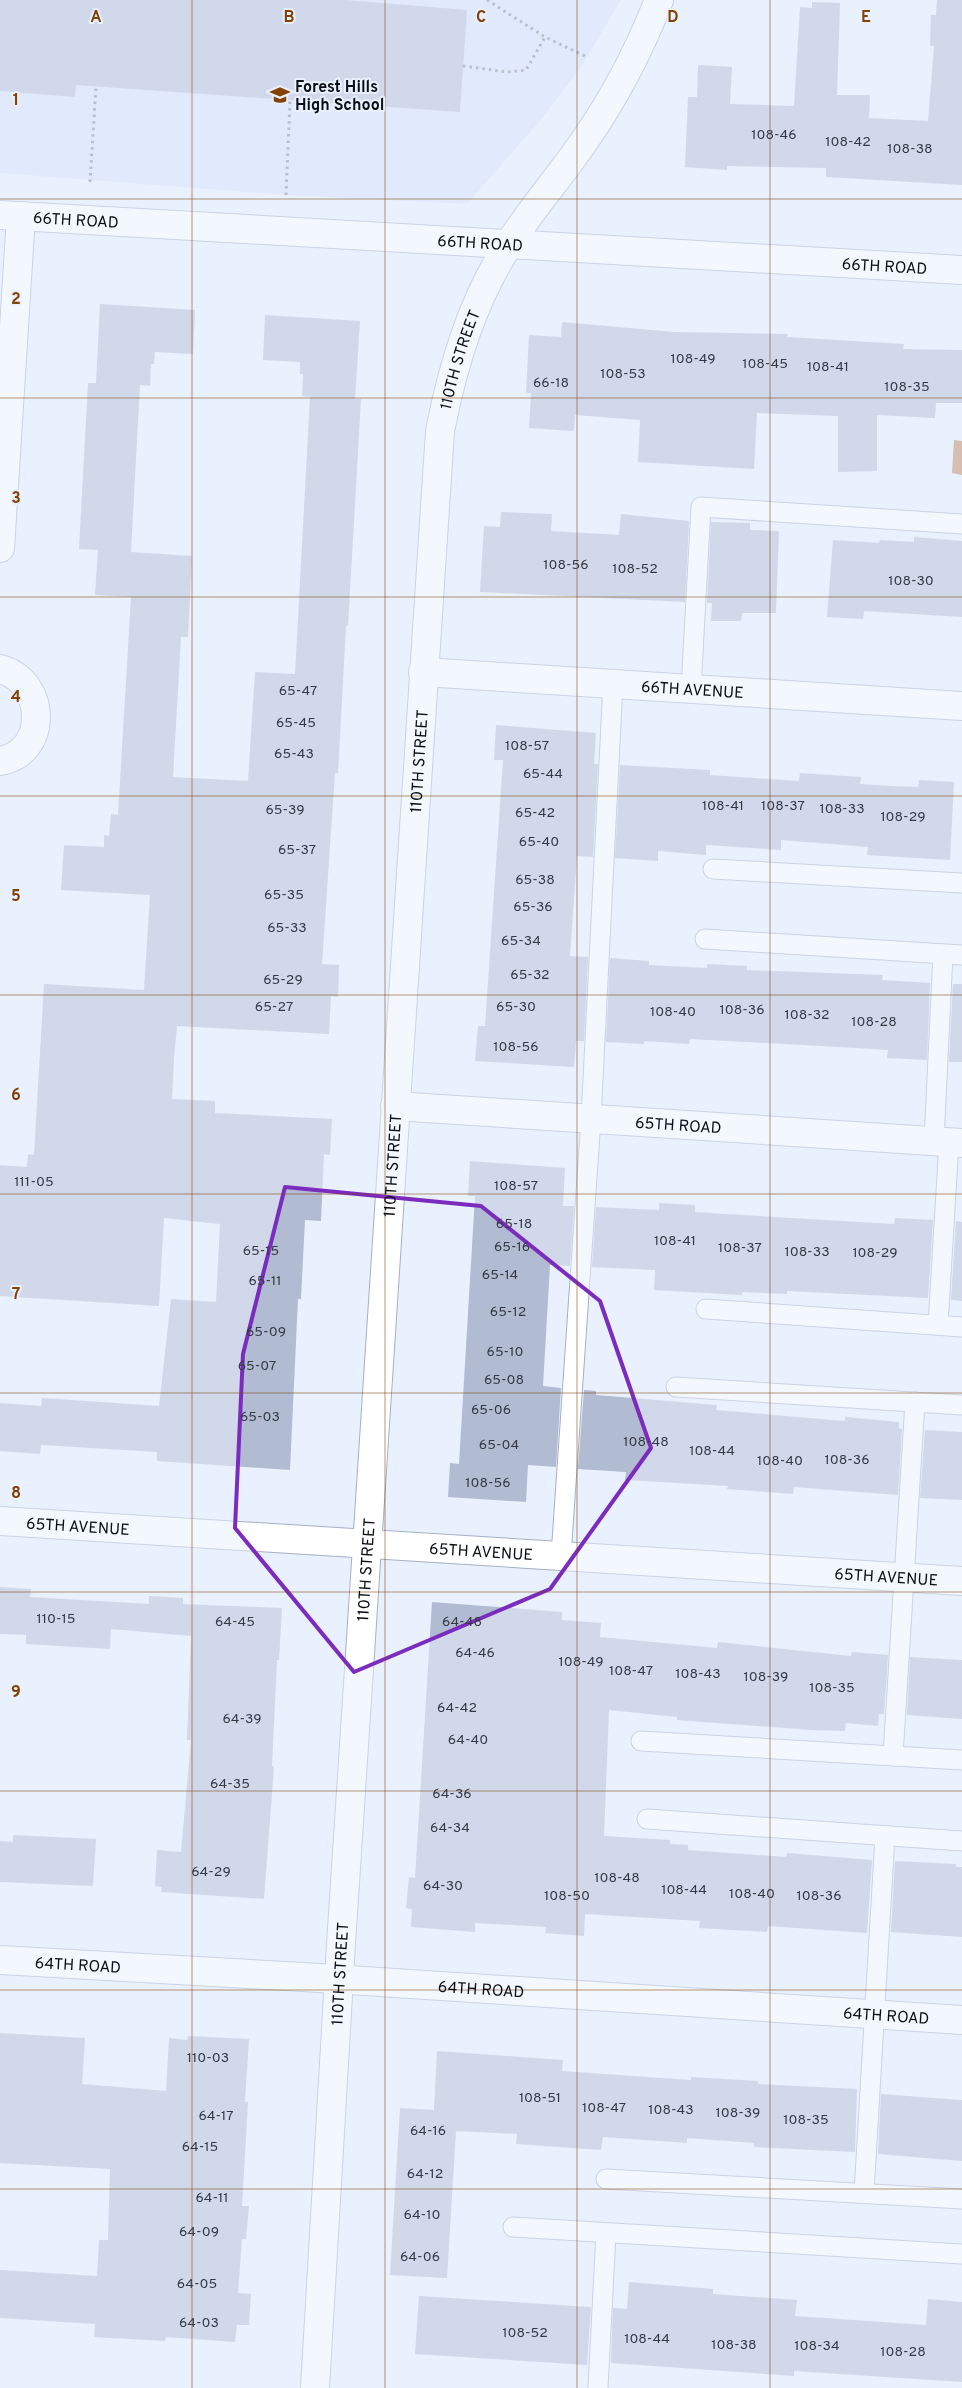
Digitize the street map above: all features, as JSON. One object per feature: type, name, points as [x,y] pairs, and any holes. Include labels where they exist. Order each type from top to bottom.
[{"type":"street","name":"110TH STREET","points":[[315,2388],[366,1543],[440,431],[450,383],[465,335],[482,292],[509,244],[585,141],[613,98],[640,48],[659,0]]},
{"type":"street","name":"66TH ROAD","points":[[11,215],[962,270]]},
{"type":"street","points":[[0,548],[11,215]]},
{"type":"street","points":[[0,669],[8,671],[22,680],[32,693],[36,709],[36,725],[30,740],[19,752],[0,761]]},
{"type":"street","name":"66TH AVENUE","points":[[423,672],[962,706]]},
{"type":"street","name":"65TH ROAD","points":[[395,1106],[948,1142]]},
{"type":"street","name":"65TH AVENUE","points":[[0,1521],[962,1581]]},
{"type":"street","name":"64TH ROAD","points":[[0,1960],[339,1979],[962,2020]]},
{"type":"lane","points":[[691,689],[701,507],[962,524]]},
{"type":"lane","points":[[561,1556],[591,1119],[614,684]]},
{"type":"lane","points":[[713,869],[962,883]]},
{"type":"lane","points":[[705,939],[962,955]]},
{"type":"lane","points":[[938,1325],[948,1142],[943,954]]},
{"type":"lane","points":[[706,1309],[962,1327]]},
{"type":"lane","points":[[676,1387],[962,1405]]},
{"type":"lane","points":[[893,1756],[915,1402]]},
{"type":"lane","points":[[641,1741],[962,1760]]},
{"type":"lane","points":[[646,1819],[962,1841]]},
{"type":"lane","points":[[864,2193],[885,1836]]},
{"type":"lane","points":[[606,2179],[962,2199]]},
{"type":"lane","points":[[513,2227],[962,2254]]},
{"type":"lane","points":[[598,2388],[606,2233]]},
{"type":"path","points":[[487,0],[545,37],[587,57]]},
{"type":"path","points":[[463,66],[507,72],[526,70],[545,37]]},
{"type":"path","points":[[90,182],[96,87]]},
{"type":"path","points":[[286,195],[290,101]]},
{"type":"highlighted area","points":[[285,1187],[481,1206],[600,1301],[651,1448],[550,1589],[354,1672],[235,1528],[243,1354]]},
{"type":"shaded area","name":"Forest Hills High School","points":[[0,0],[621,0],[580,69],[539,122],[467,204],[286,195],[0,173]]},
{"type":"shaded area","points":[[954,440],[962,441],[962,475],[952,473]]},
{"type":"building","points":[[0,0],[346,0],[467,10],[460,112],[76,85],[75,97],[0,91]]},
{"type":"building","points":[[937,0],[962,0],[962,185],[826,177],[826,168],[727,166],[727,170],[685,167],[688,97],[697,97],[698,65],[732,67],[730,104],[794,106],[800,7],[812,8],[812,2],[840,3],[837,95],[870,95],[869,118],[928,121],[934,46],[930,46],[931,15],[936,15]]},
{"type":"building","points":[[100,304],[195,310],[193,354],[155,352],[154,364],[151,364],[150,386],[140,385],[131,552],[192,556],[188,637],[181,637],[173,777],[248,781],[255,672],[295,674],[310,397],[302,396],[303,374],[300,374],[300,362],[263,360],[265,315],[360,321],[355,399],[361,399],[348,626],[346,626],[338,773],[335,773],[322,964],[339,965],[338,997],[331,996],[329,1034],[177,1026],[174,1058],[172,1099],[215,1101],[215,1113],[332,1119],[330,1155],[324,1154],[321,1221],[305,1220],[301,1299],[298,1299],[290,1470],[157,1461],[157,1452],[41,1445],[40,1454],[0,1451],[0,1403],[41,1406],[42,1398],[159,1406],[171,1299],[216,1302],[220,1224],[164,1218],[159,1306],[0,1296],[0,1165],[27,1167],[28,1154],[34,1155],[44,984],[144,990],[150,895],[61,890],[64,845],[104,847],[104,835],[109,836],[111,814],[118,815],[131,597],[95,595],[98,550],[79,549],[88,383],[96,383]]},
{"type":"building","points":[[562,322],[674,332],[788,334],[787,337],[904,344],[903,349],[962,350],[962,403],[936,403],[935,418],[877,415],[877,471],[838,472],[838,416],[757,413],[754,469],[638,462],[640,420],[575,415],[574,431],[529,428],[531,393],[526,393],[529,335],[561,337]]},
{"type":"building","points":[[501,512],[552,514],[551,531],[619,535],[621,514],[689,521],[685,602],[480,592],[484,526],[500,527]]},
{"type":"building","points":[[711,522],[750,523],[750,530],[779,531],[776,613],[742,613],[741,621],[711,621],[712,603],[707,603]]},
{"type":"building","points":[[914,537],[962,541],[962,617],[864,611],[863,619],[827,617],[833,540],[879,543],[880,540],[914,542]]},
{"type":"building","points":[[496,725],[596,733],[594,764],[598,764],[593,857],[577,856],[570,956],[588,957],[584,1041],[576,1041],[574,1067],[475,1061],[478,1026],[485,1026],[503,760],[494,760]]},
{"type":"building","points":[[620,765],[710,770],[710,775],[799,781],[800,773],[861,777],[860,784],[891,786],[918,787],[919,780],[954,782],[950,860],[867,855],[868,847],[781,840],[781,850],[706,845],[706,855],[658,851],[658,861],[615,858]]},
{"type":"building","points":[[610,958],[649,961],[649,965],[707,968],[707,964],[747,966],[747,970],[883,975],[882,980],[930,983],[927,1060],[887,1058],[888,1050],[822,1046],[690,1039],[689,1044],[644,1041],[644,1044],[606,1042]]},
{"type":"building","points":[[953,984],[962,984],[962,1062],[949,1062]]},
{"type":"building","points":[[470,1161],[565,1168],[563,1206],[574,1206],[570,1266],[550,1265],[543,1386],[561,1388],[556,1467],[528,1465],[526,1502],[448,1497],[450,1463],[459,1464],[475,1196],[468,1196]]},
{"type":"building","points":[[659,1203],[695,1205],[695,1212],[726,1214],[894,1224],[895,1218],[933,1220],[928,1298],[787,1291],[787,1294],[742,1292],[742,1295],[654,1290],[655,1270],[592,1267],[596,1207],[659,1210]]},
{"type":"building","points":[[956,1221],[962,1222],[962,1301],[951,1300]]},
{"type":"building","points":[[584,1390],[596,1391],[596,1395],[717,1405],[716,1410],[845,1421],[845,1417],[899,1422],[899,1428],[902,1429],[898,1495],[794,1487],[793,1494],[727,1489],[728,1486],[625,1480],[626,1472],[578,1469]]},
{"type":"building","points":[[925,1430],[962,1432],[962,1500],[920,1498]]},
{"type":"building","points":[[0,1587],[31,1589],[30,1597],[149,1604],[149,1596],[183,1598],[183,1604],[282,1608],[279,1660],[277,1660],[272,1766],[274,1767],[264,1899],[161,1892],[162,1887],[155,1886],[157,1850],[181,1852],[191,1740],[187,1740],[191,1636],[111,1629],[110,1649],[26,1644],[26,1635],[0,1634]]},
{"type":"building","points":[[432,1602],[562,1612],[562,1620],[601,1623],[600,1637],[717,1648],[718,1642],[851,1656],[852,1652],[888,1655],[884,1714],[879,1714],[878,1726],[846,1723],[845,1731],[812,1730],[677,1720],[677,1717],[609,1710],[604,1836],[670,1840],[670,1844],[688,1845],[688,1850],[786,1857],[787,1853],[872,1860],[867,1933],[768,1926],[767,1932],[699,1928],[700,1921],[585,1914],[584,1936],[545,1933],[546,1927],[475,1923],[475,1932],[411,1927],[412,1909],[406,1908],[409,1877],[415,1878]]},
{"type":"building","points":[[910,1657],[962,1660],[962,1719],[907,1715]]},
{"type":"building","points":[[13,1835],[96,1839],[93,1886],[0,1882],[0,1841],[13,1842]]},
{"type":"building","points":[[895,1861],[956,1864],[956,1867],[962,1867],[962,1937],[891,1932]]},
{"type":"building","points":[[0,2033],[85,2038],[82,2084],[166,2091],[169,2038],[187,2040],[188,2036],[249,2039],[245,2102],[248,2102],[242,2206],[249,2206],[246,2239],[242,2239],[238,2293],[251,2294],[249,2325],[237,2325],[235,2342],[166,2337],[165,2341],[94,2337],[95,2324],[0,2318],[0,2270],[97,2276],[99,2240],[108,2240],[110,2169],[0,2163]]},
{"type":"building","points":[[437,2051],[563,2060],[562,2071],[691,2080],[691,2077],[758,2081],[758,2084],[857,2089],[855,2152],[754,2147],[754,2143],[687,2138],[687,2143],[603,2137],[601,2150],[516,2144],[517,2134],[456,2131],[447,2278],[390,2275],[400,2108],[434,2110]]},
{"type":"building","points":[[881,2094],[962,2100],[962,2161],[878,2154]]},
{"type":"building","points":[[629,2282],[713,2289],[713,2294],[797,2300],[795,2316],[926,2325],[928,2299],[962,2302],[962,2382],[794,2371],[794,2376],[611,2363],[613,2308],[627,2309]]},
{"type":"building","points":[[419,2296],[591,2307],[587,2365],[415,2354]]},
{"type":"place","name":"Forest Hills High School","points":[[280,95]]}]
